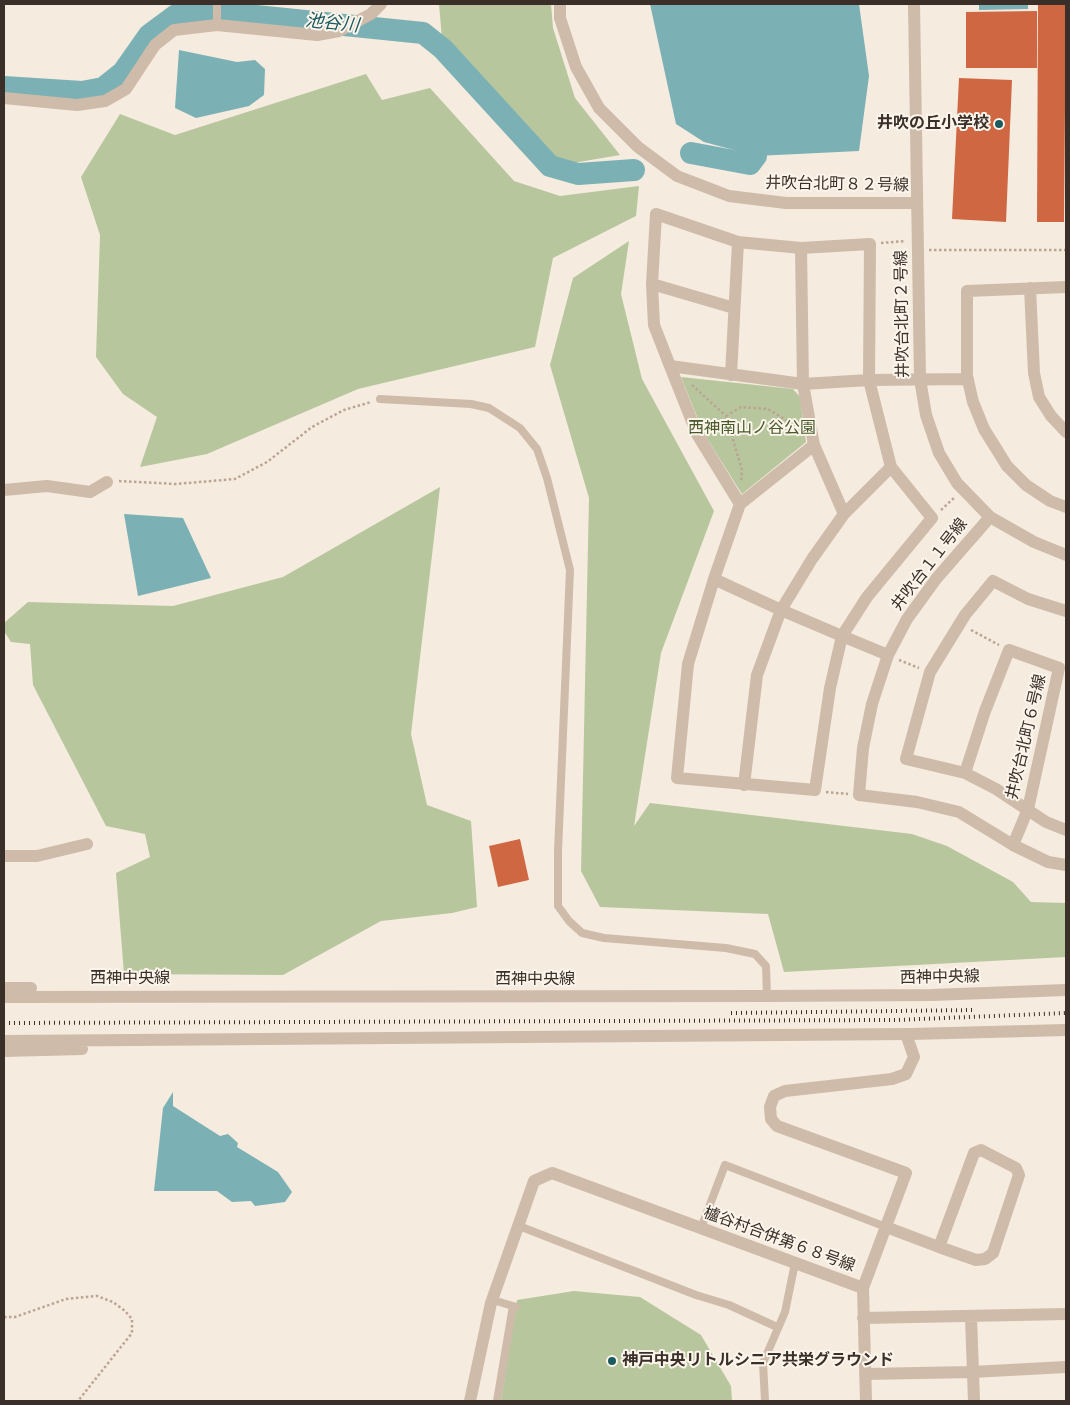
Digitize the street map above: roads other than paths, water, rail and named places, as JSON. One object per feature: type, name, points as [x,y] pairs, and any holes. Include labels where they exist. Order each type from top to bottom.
[{"type":"street","points":[[4,98],[77,105],[105,101],[126,89],[155,45],[174,30],[217,25],[317,35],[339,31],[371,14],[381,4]]},
{"type":"street","name":"井吹台北町８２号線","points":[[560,4],[560,18],[576,67],[600,108],[638,147],[677,176],[729,196],[786,203],[917,203]]},
{"type":"street","name":"井吹台北町２号線","points":[[914,4],[920,379],[926,415],[939,453],[964,490],[990,517],[1034,542],[1066,555]]},
{"type":"street","points":[[740,504],[697,434],[654,325],[652,284],[656,214],[738,242],[801,248],[870,244],[869,380],[891,467],[932,518],[867,597],[842,636],[823,730],[814,790],[677,778],[688,664],[714,579],[740,504],[814,445]]},
{"type":"street","points":[[731,375],[738,242]]},
{"type":"street","points":[[801,248],[803,384],[814,445],[844,514]]},
{"type":"street","points":[[652,284],[734,308]]},
{"type":"street","points":[[1066,287],[967,291],[968,380],[973,402],[984,429],[1006,466],[1026,485],[1050,501],[1066,508]]},
{"type":"street","points":[[1030,288],[1034,373],[1039,397],[1051,416],[1066,432]]},
{"type":"street","points":[[670,366],[803,384],[869,380],[968,380]]},
{"type":"street","points":[[744,785],[756,675],[781,610],[812,559],[844,514],[891,467]]},
{"type":"street","points":[[4,490],[47,486],[90,492],[108,482]]},
{"type":"street","name":"井吹台１１号線","points":[[990,517],[936,579],[907,619],[888,655],[872,704],[863,748],[859,795],[917,802],[959,812],[1013,845]]},
{"type":"street","points":[[714,579],[781,610],[888,655]]},
{"type":"street","points":[[1066,612],[1028,599],[993,581],[960,623],[930,672],[906,759],[965,773],[1046,822],[1066,830]]},
{"type":"street","name":"井吹台北町６号線","points":[[965,773],[985,710],[1009,650],[1059,668],[1028,810],[1013,845]]},
{"type":"street","points":[[4,856],[37,856],[88,844]]},
{"type":"street","points":[[1013,845],[1048,862],[1066,866]]},
{"type":"street","points":[[4,988],[291,995]]},
{"type":"street","name":"西神中央線","points":[[4,996],[767,996],[932,995],[1066,990]]},
{"type":"street","points":[[4,1041],[906,1034],[1066,1030]]},
{"type":"street","name":"櫨谷村合併第６８号線","points":[[519,1226],[534,1182],[552,1173],[863,1288],[906,1173],[777,1126],[771,1119],[770,1107],[774,1096],[785,1091],[892,1079],[906,1074],[914,1057],[906,1034]]},
{"type":"street","points":[[4,1051],[229,1044],[292,1040]]},
{"type":"street","points":[[886,1227],[939,1247],[976,1260],[985,1259],[993,1253],[1019,1175],[1016,1168],[981,1150],[974,1153],[939,1247]]},
{"type":"street","points":[[470,1401],[492,1300],[519,1226]]},
{"type":"street","points":[[863,1288],[866,1401]]},
{"type":"street","points":[[864,1318],[1066,1314]]},
{"type":"street","points":[[971,1316],[974,1401]]},
{"type":"street","points":[[865,1374],[972,1372],[1066,1367]]},
{"type":"lane","points":[[217,4],[217,25]]},
{"type":"lane","points":[[380,399],[471,404],[490,408],[520,428],[537,449],[547,478],[570,570],[558,851],[558,906],[569,921],[582,932],[604,938],[726,948],[755,954],[766,966],[767,996]]},
{"type":"lane","points":[[701,1228],[725,1165],[886,1227]]},
{"type":"lane","points":[[519,1226],[696,1295],[729,1305],[777,1326]]},
{"type":"lane","points":[[765,1401],[763,1363],[777,1326],[785,1312],[795,1263]]},
{"type":"lane","points":[[492,1300],[515,1306],[496,1401]]},
{"type":"water","points":[[650,4],[859,4],[869,76],[859,151],[756,156],[704,142],[676,124]]},
{"type":"water","points":[[979,4],[1028,4],[1028,9],[979,10]]},
{"type":"water","points":[[179,50],[237,62],[255,60],[265,69],[264,95],[249,106],[196,118],[175,108]]},
{"type":"water","points":[[124,514],[183,518],[211,578],[138,596]]},
{"type":"water","points":[[173,1092],[173,1106],[220,1136],[228,1134],[238,1143],[237,1147],[278,1172],[292,1192],[285,1202],[255,1206],[251,1201],[232,1202],[217,1191],[154,1191],[163,1108]]},
{"type":"waterway","name":"池谷川","points":[[4,87],[82,92],[103,88],[123,72],[149,35],[176,15],[207,11],[423,33],[443,49],[550,166],[578,174],[634,170]]},
{"type":"waterway","name":"池谷川","points":[[691,153],[750,164],[756,156]]},
{"type":"railway","points":[[731,1013],[976,1010]]},
{"type":"railway","points":[[4,1023],[896,1020],[1066,1013]]},
{"type":"place","name":"井吹の丘小学校","points":[[999,124]]},
{"type":"place","name":"神戸中央リトルシニア共栄グラウンド","points":[[612,1361]]},
{"type":"park label","name":"西神南山ノ谷公園","points":[[752,429]]}]
